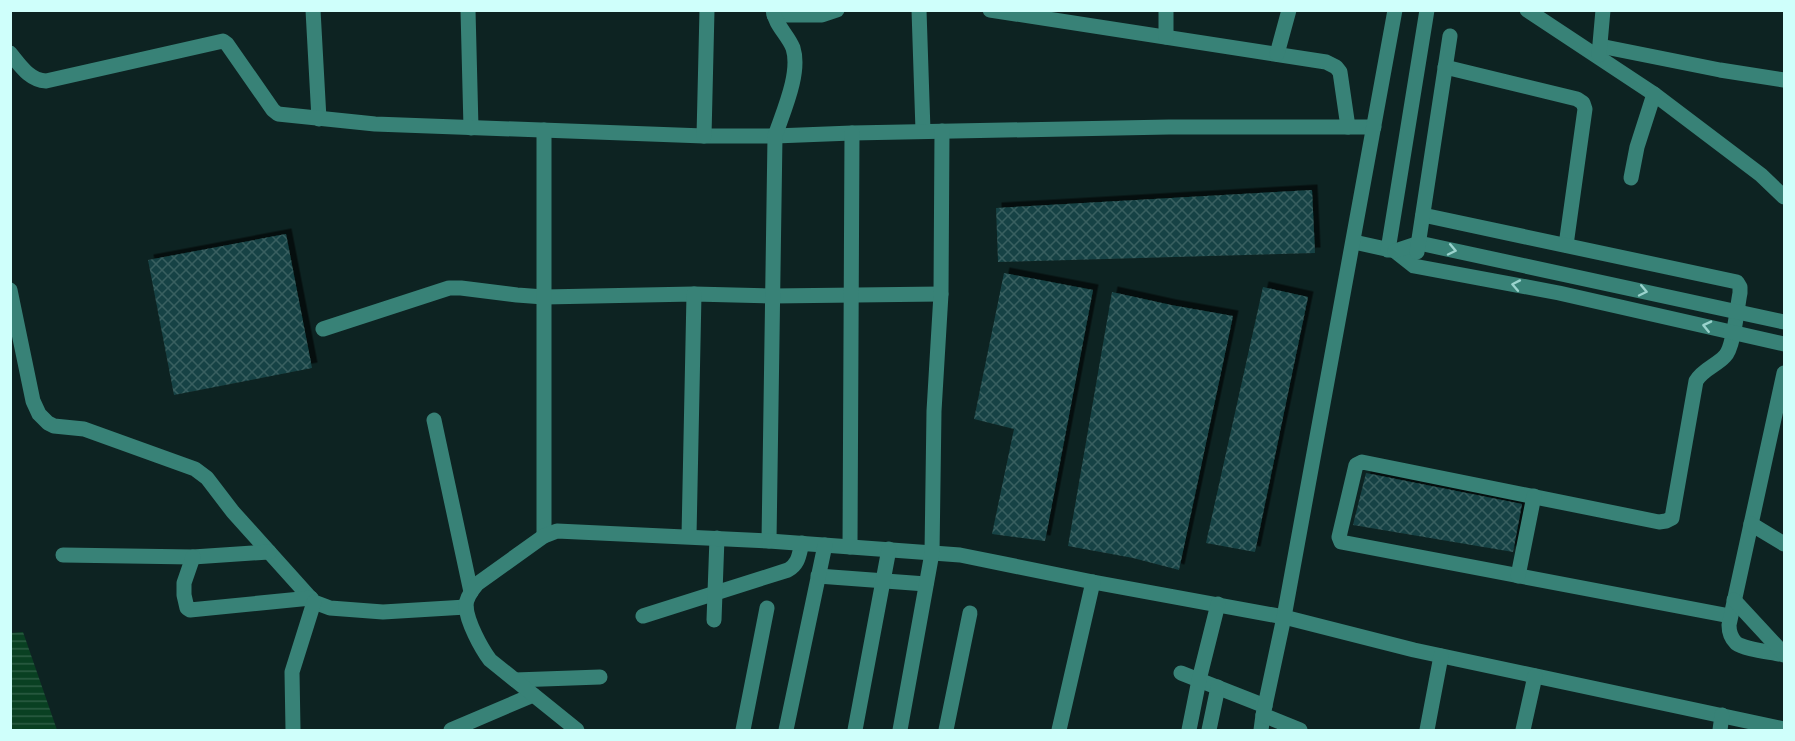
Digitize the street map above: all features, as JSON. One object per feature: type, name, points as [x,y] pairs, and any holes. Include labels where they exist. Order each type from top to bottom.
[{"type":"street","points":[[313,10],[318,118]]},
{"type":"street","points":[[468,10],[471,128]]},
{"type":"street","points":[[704,136],[707,10]]},
{"type":"street","points":[[773,13],[822,15],[837,10]]},
{"type":"street","points":[[919,10],[923,131]]},
{"type":"street","points":[[990,10],[1035,14],[1326,62],[1336,67],[1342,78],[1348,127]]},
{"type":"street","points":[[1166,10],[1166,37]]},
{"type":"street","points":[[1277,54],[1289,10]]},
{"type":"street","points":[[1263,717],[1284,617],[1395,10]]},
{"type":"street","points":[[1392,250],[1427,10]]},
{"type":"street","points":[[1599,52],[1603,10]]},
{"type":"street","points":[[1532,12],[1599,52],[1761,175],[1785,197]]},
{"type":"street","points":[[768,541],[775,136],[789,93],[795,60],[790,42],[773,13]]},
{"type":"street","points":[[1414,266],[1450,36]]},
{"type":"street","points":[[10,53],[28,75],[40,81],[46,81],[222,41],[227,44],[273,110],[284,115],[375,124],[704,136],[923,131],[1374,127]]},
{"type":"street","points":[[1599,52],[1785,80]]},
{"type":"street","points":[[1445,67],[1577,99],[1583,103],[1585,109],[1566,245]]},
{"type":"street","points":[[1631,178],[1637,147],[1654,94]]},
{"type":"street","points":[[544,130],[544,536]]},
{"type":"street","points":[[900,730],[932,553],[934,411],[941,294],[942,131]]},
{"type":"street","points":[[850,547],[852,133]]},
{"type":"street","points":[[1423,215],[1737,282],[1740,287],[1730,349],[1727,355],[1700,375],[1696,381],[1672,518],[1666,521],[1659,522],[1362,462],[1356,465],[1339,537],[1341,542],[1730,616]]},
{"type":"street","points":[[1354,242],[1392,250],[1414,266],[1559,293],[1785,344]]},
{"type":"street","points":[[1392,250],[1419,243],[1785,322]]},
{"type":"street","points":[[1559,293],[1564,274]]},
{"type":"street","points":[[323,329],[448,288],[544,297],[694,294],[772,296],[941,294]]},
{"type":"street","points":[[10,290],[33,401],[39,414],[54,426],[84,429],[195,469],[207,478],[234,512],[313,600],[330,608],[383,612],[469,599]]},
{"type":"street","points":[[689,536],[694,294]]},
{"type":"street","points":[[1782,649],[1742,646],[1735,642],[1730,631],[1730,616],[1785,373]]},
{"type":"street","points":[[434,420],[469,599],[472,626],[483,652],[532,695],[577,730]]},
{"type":"street","points":[[1518,576],[1534,496]]},
{"type":"street","points":[[1751,524],[1785,544]]},
{"type":"street","points":[[469,599],[477,584],[544,536],[557,531],[689,536],[960,555],[1284,617],[1441,656],[1535,676],[1721,723],[1785,729]]},
{"type":"street","points":[[714,620],[717,538]]},
{"type":"street","points":[[643,616],[795,567],[802,543]]},
{"type":"street","points":[[786,730],[825,545]]},
{"type":"street","points":[[855,730],[889,549]]},
{"type":"street","points":[[63,555],[193,556],[269,552]]},
{"type":"street","points":[[193,556],[184,589],[187,608],[190,610],[313,600]]},
{"type":"street","points":[[818,576],[926,584]]},
{"type":"street","points":[[1059,730],[1093,582]]},
{"type":"street","points":[[293,730],[292,672],[313,600]]},
{"type":"street","points":[[1734,600],[1782,649]]},
{"type":"street","points":[[1188,730],[1198,680],[1218,604]]},
{"type":"street","points":[[743,730],[767,608]]},
{"type":"street","points":[[946,730],[970,613]]},
{"type":"street","points":[[1426,730],[1441,656]]},
{"type":"street","points":[[1181,673],[1218,687],[1263,717],[1300,730]]},
{"type":"street","points":[[1529,729],[1535,676]]},
{"type":"street","points":[[515,680],[600,677]]},
{"type":"street","points":[[1209,730],[1218,687]]},
{"type":"street","points":[[451,730],[532,695]]},
{"type":"shaded area","points":[[23,632],[57,730],[11,730],[11,633]]},
{"type":"building","points":[[1312,190],[1315,253],[998,262],[996,208]]},
{"type":"building","points":[[286,234],[312,368],[174,395],[148,260]]},
{"type":"building","points":[[1004,273],[1093,290],[1045,541],[992,534],[1014,429],[974,419]]},
{"type":"building","points":[[1263,287],[1308,297],[1255,552],[1206,543]]},
{"type":"building","points":[[1112,292],[1233,316],[1179,570],[1133,558],[1068,546]]},
{"type":"building","points":[[1366,473],[1522,504],[1513,552],[1353,525]]}]
